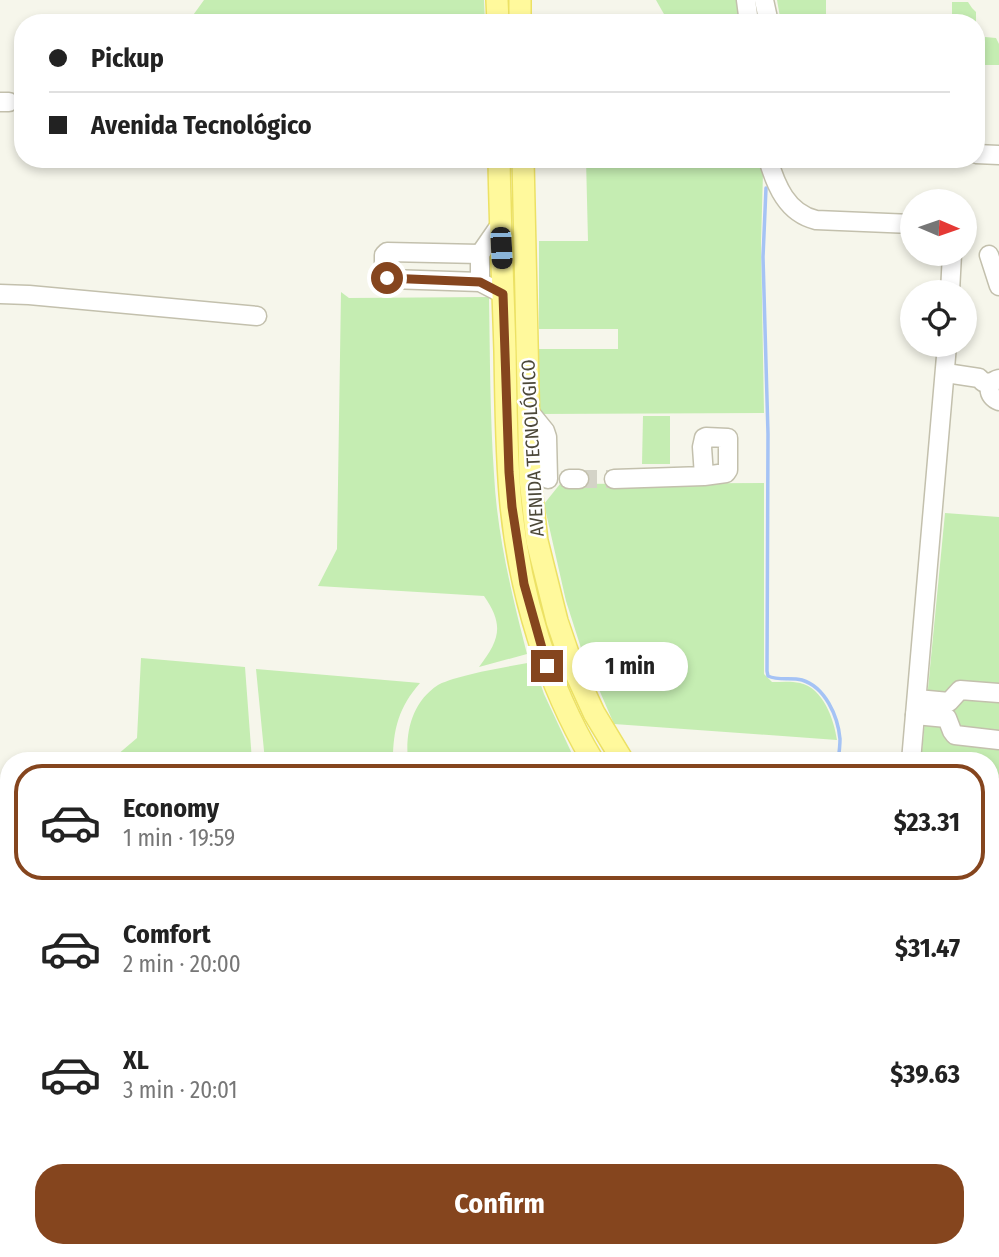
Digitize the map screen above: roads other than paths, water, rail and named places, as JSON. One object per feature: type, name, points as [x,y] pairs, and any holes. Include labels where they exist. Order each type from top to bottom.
[{"type":"main road","name":"AVENIDA TECNOLÓGICO","points":[[499,168],[509,472],[516,543],[524,584],[547,666],[589,752]]},
{"type":"main road","name":"AVENIDA TECNOLÓGICO","points":[[523,168],[528,410],[556,479],[537,541],[557,621],[572,664],[594,713],[618,752]]},
{"type":"street","points":[[771,168],[786,201],[805,217],[816,220],[900,224]]},
{"type":"street","points":[[480,282],[480,254],[500,225]]},
{"type":"street","points":[[480,254],[387,253],[384,255],[384,275],[390,279],[480,282],[503,294]]},
{"type":"street","points":[[989,255],[999,286]]},
{"type":"street","points":[[0,294],[257,316]]},
{"type":"street","points":[[912,752],[946,357]]},
{"type":"street","points":[[945,379],[979,378],[991,381],[990,394],[993,399],[999,401]]},
{"type":"street","points":[[614,479],[704,476]]},
{"type":"street","points":[[916,707],[949,702],[960,690],[999,693]]},
{"type":"street","points":[[916,707],[947,718],[951,731],[956,735],[999,740]]},
{"type":"waterway","points":[[766,188],[763,257],[768,434],[767,671],[768,676],[802,680],[824,696],[839,730],[839,752]]},
{"type":"tunnel","points":[[579,479],[614,479]]}]
